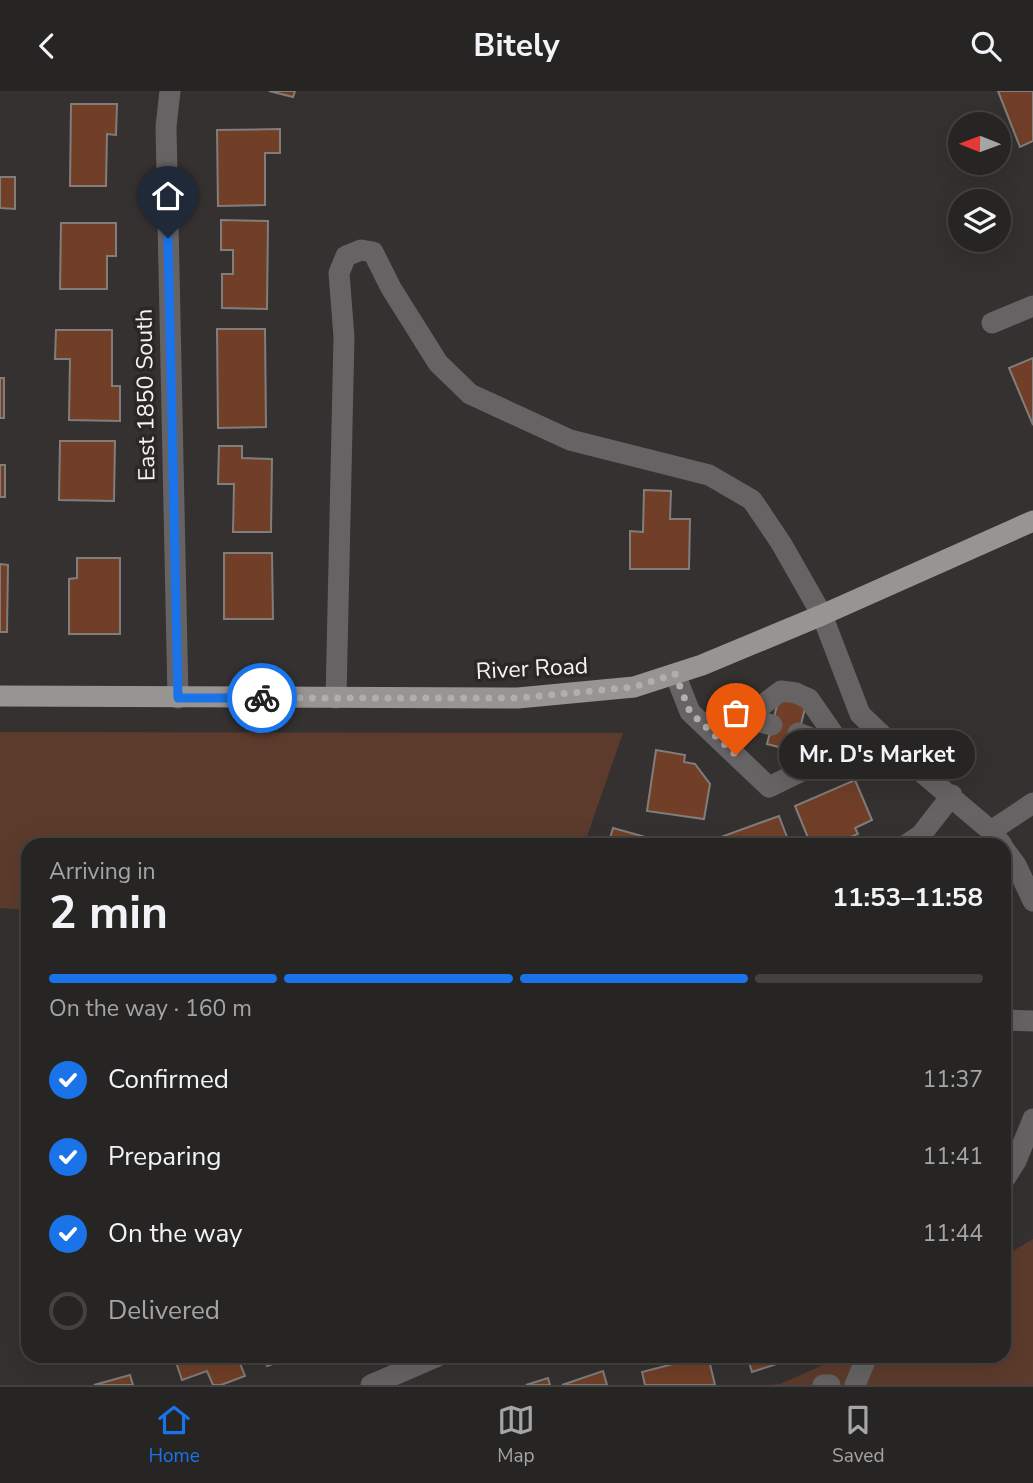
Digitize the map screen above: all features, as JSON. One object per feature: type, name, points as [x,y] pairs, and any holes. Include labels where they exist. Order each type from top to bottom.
[{"type":"main road","name":"River Road","points":[[0,696],[518,698],[634,687],[702,665],[1033,521]]},
{"type":"street","name":"East 1850 South","points":[[170,91],[166,127],[178,698]]},
{"type":"street","points":[[336,698],[344,337],[339,274],[346,256],[361,250],[373,252],[391,289],[438,363],[470,394],[570,440],[709,475],[752,500],[781,543],[822,615],[860,713],[912,764],[952,795],[995,838]]},
{"type":"street","points":[[992,323],[1033,306]]},
{"type":"street","points":[[675,674],[690,712],[769,787],[880,733]]},
{"type":"street","points":[[719,738],[781,691],[796,693],[809,699],[845,751]]},
{"type":"street","points":[[746,717],[772,725]]},
{"type":"street","points":[[798,733],[845,751]]},
{"type":"street","points":[[916,838],[952,795]]},
{"type":"street","points":[[1002,838],[1033,803]]},
{"type":"street","points":[[1011,858],[1033,901]]},
{"type":"street","points":[[1011,1020],[1033,1021]]},
{"type":"street","points":[[1011,1169],[1033,1119]]},
{"type":"street","points":[[371,1385],[422,1363]]},
{"type":"street","points":[[855,1385],[864,1363]]},
{"type":"street","points":[[823,1385],[830,1385]]},
{"type":"shaded area","points":[[0,732],[623,733],[586,838],[21,838],[21,910],[0,908]]},
{"type":"shaded area","points":[[1033,1239],[1033,1385],[769,1385],[780,1384],[827,1363],[1011,1363],[1011,1252]]},
{"type":"building","points":[[269,91],[295,91],[293,97]]},
{"type":"building","points":[[998,91],[1033,91],[1033,141],[1020,147],[1012,127],[1012,112],[1006,112]]},
{"type":"building","points":[[71,104],[117,104],[116,135],[107,134],[106,186],[70,186]]},
{"type":"building","points":[[280,129],[280,153],[265,153],[265,205],[218,206],[217,130]]},
{"type":"building","points":[[0,177],[15,177],[15,209],[0,208]]},
{"type":"building","points":[[221,220],[268,221],[267,309],[222,308],[222,274],[233,274],[233,250],[221,250]]},
{"type":"building","points":[[61,223],[116,223],[116,256],[107,256],[107,289],[60,289]]},
{"type":"building","points":[[217,329],[265,329],[266,427],[218,428]]},
{"type":"building","points":[[56,330],[112,330],[112,386],[120,386],[120,421],[69,420],[70,359],[55,359]]},
{"type":"building","points":[[1033,358],[1033,425],[1009,368]]},
{"type":"building","points":[[0,378],[4,378],[4,418],[0,418]]},
{"type":"building","points":[[60,441],[115,441],[114,501],[59,500]]},
{"type":"building","points":[[219,446],[242,446],[242,458],[272,459],[271,532],[233,532],[234,484],[218,484]]},
{"type":"building","points":[[0,465],[5,465],[5,497],[0,497]]},
{"type":"building","points":[[644,490],[671,491],[670,519],[690,519],[689,569],[630,569],[630,531],[643,532]]},
{"type":"building","points":[[224,553],[272,553],[273,619],[224,619]]},
{"type":"building","points":[[77,558],[120,558],[120,634],[69,634],[69,579],[77,578]]},
{"type":"building","points":[[0,564],[8,565],[7,632],[0,632]]},
{"type":"building","points":[[780,694],[807,701],[794,751],[767,744]]},
{"type":"building","points":[[656,750],[685,755],[684,762],[695,764],[710,784],[704,819],[647,811]]},
{"type":"building","points":[[855,780],[872,820],[855,828],[858,834],[848,838],[808,838],[795,806]]},
{"type":"building","points":[[779,816],[787,838],[718,838]]},
{"type":"building","points":[[613,828],[649,838],[610,838]]},
{"type":"building","points":[[176,1363],[240,1363],[245,1376],[221,1385],[213,1385],[207,1371],[182,1380]]},
{"type":"building","points":[[677,1363],[710,1363],[715,1385],[645,1385],[642,1372]]},
{"type":"building","points":[[749,1363],[780,1363],[752,1372]]},
{"type":"building","points":[[603,1371],[607,1385],[562,1385]]},
{"type":"building","points":[[130,1375],[133,1385],[94,1385]]},
{"type":"building","points":[[548,1378],[550,1385],[526,1385]]},
{"type":"way so far","points":[[262,698],[518,698],[634,687],[675,674],[690,712],[736,755]]},
{"type":"place","name":"Mr. D's Market","points":[[736,755]]},
{"type":"route","points":[[168,238],[178,698],[262,698]]}]
